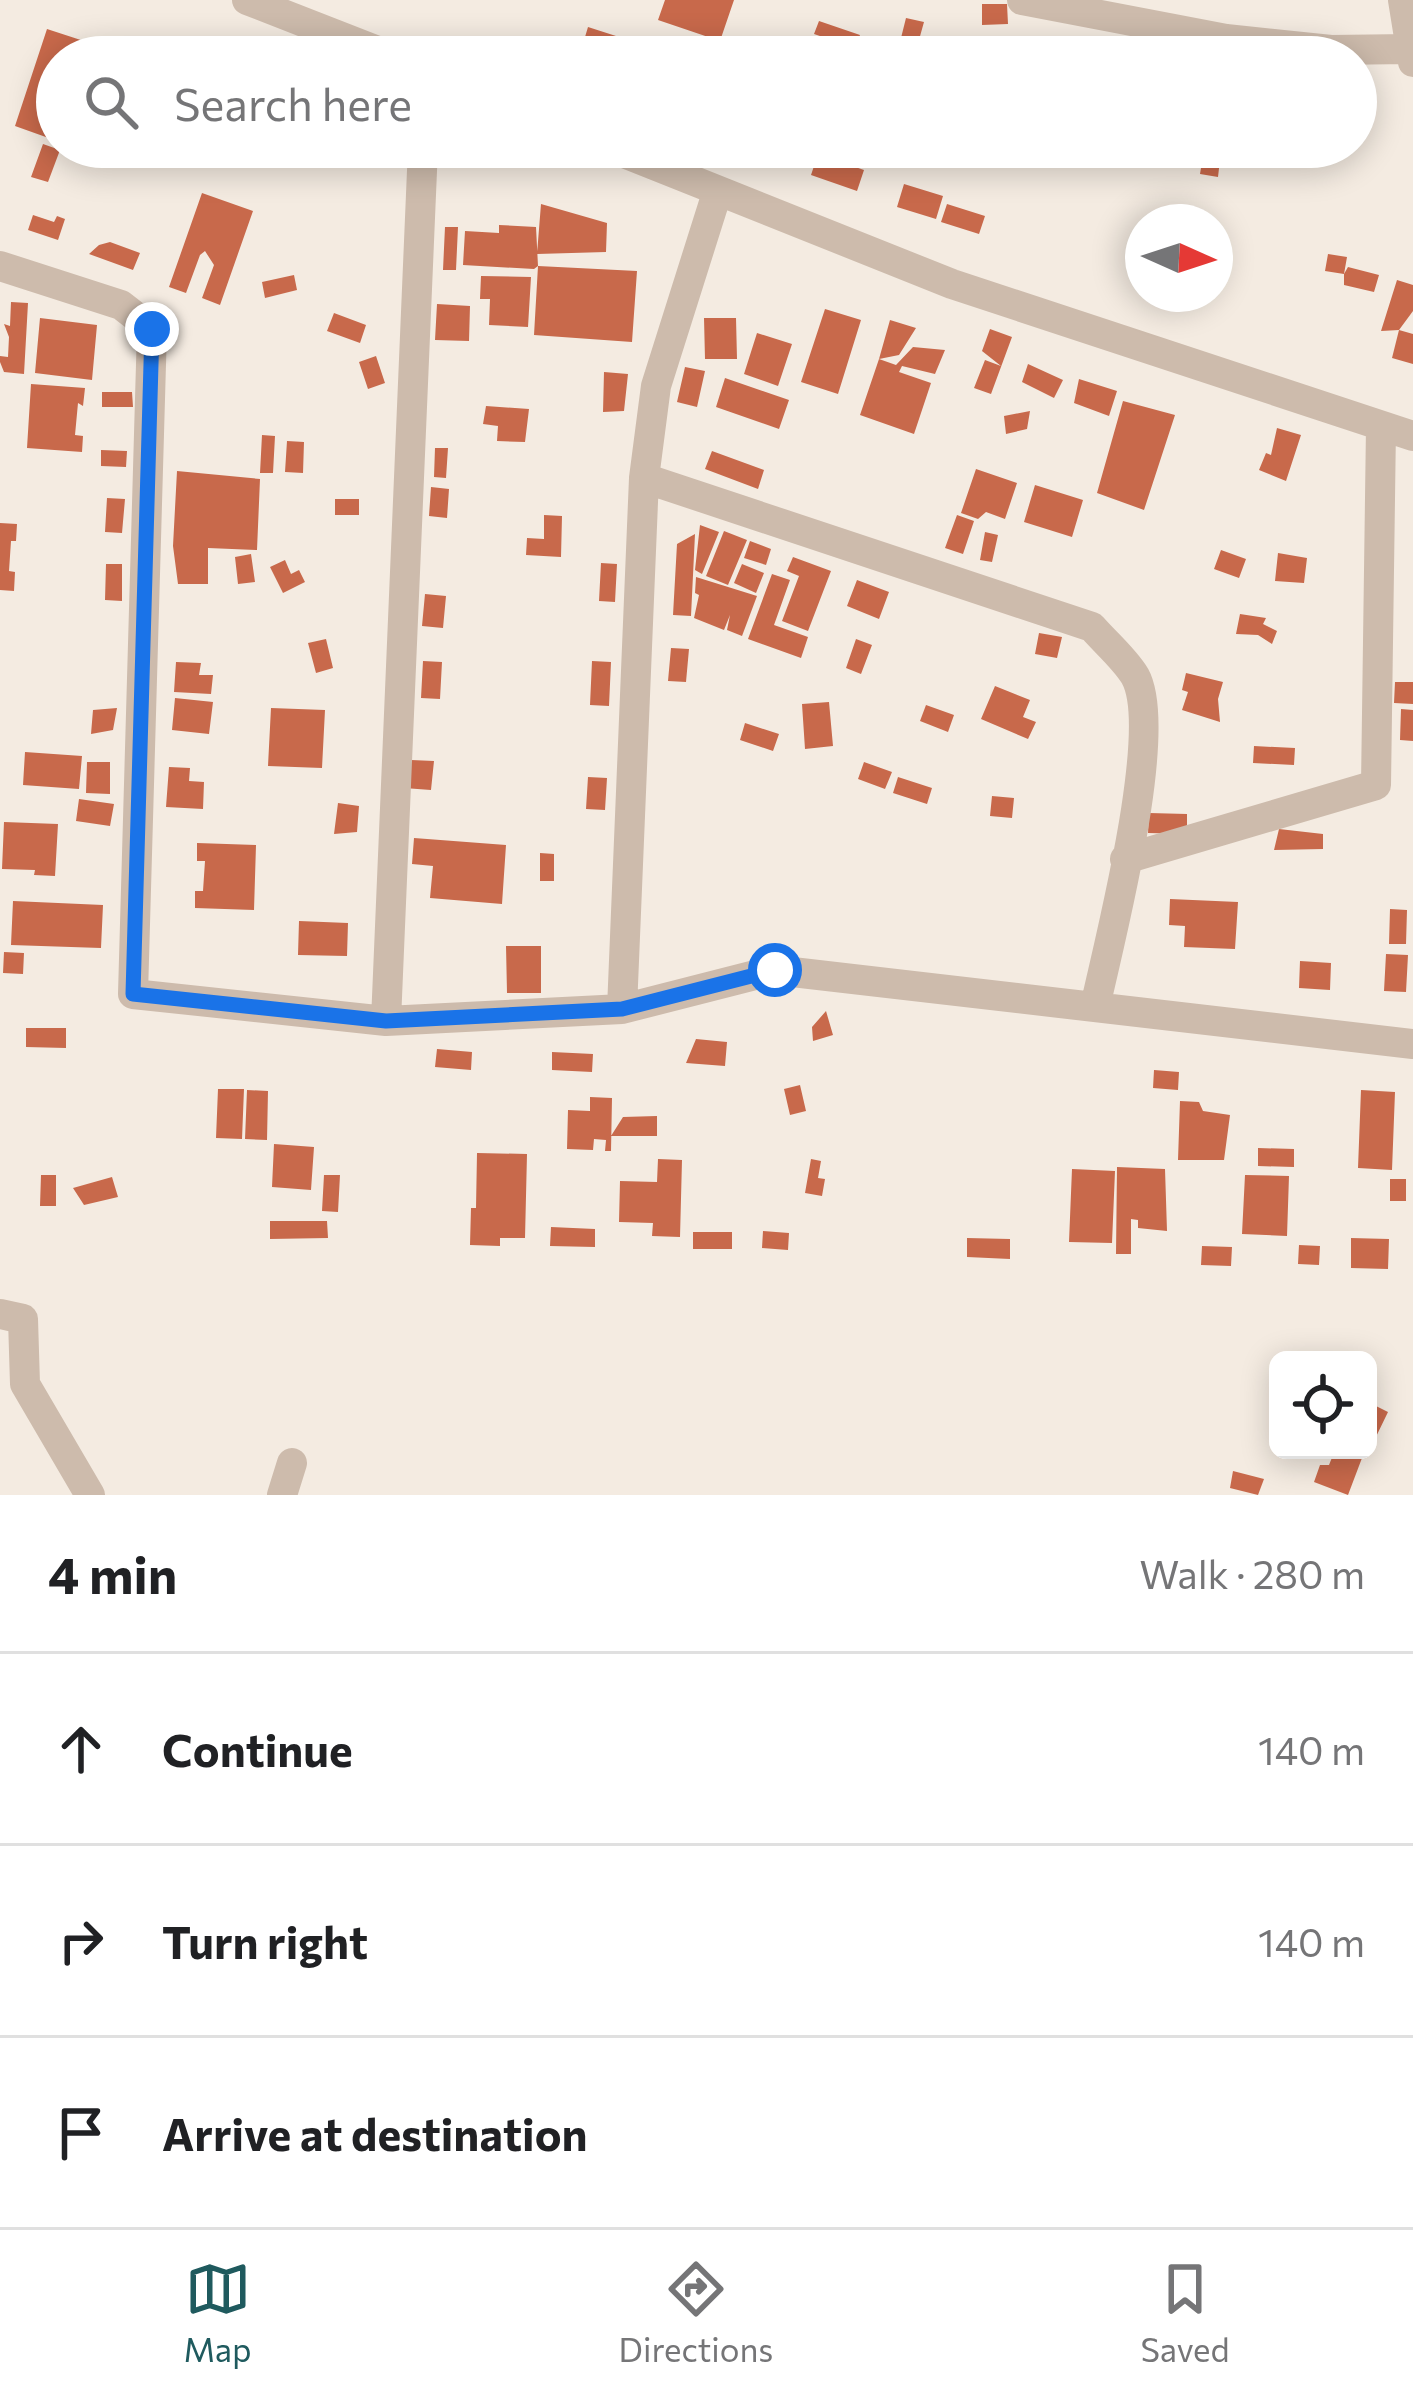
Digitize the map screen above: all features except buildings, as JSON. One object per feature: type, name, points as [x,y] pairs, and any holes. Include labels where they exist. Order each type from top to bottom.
[{"type":"street","points":[[247,0],[339,36]]},
{"type":"street","points":[[1022,0],[1210,36]]},
{"type":"street","points":[[1377,53],[1411,56],[1403,0]]},
{"type":"street","points":[[386,1021],[422,168]]},
{"type":"street","points":[[658,168],[952,284],[1413,436]]},
{"type":"street","points":[[622,1009],[644,478],[656,386],[717,193]]},
{"type":"street","points":[[0,266],[121,305],[152,329],[133,994],[386,1021],[622,1009],[775,970],[1413,1044]]},
{"type":"street","points":[[1125,859],[1376,785],[1381,427]]},
{"type":"street","points":[[644,478],[1092,627],[1137,678],[1144,736],[1142,785],[1095,1007]]},
{"type":"street","points":[[0,1314],[23,1319],[25,1384],[90,1495]]},
{"type":"street","points":[[282,1495],[292,1463]]},
{"type":"route","points":[[152,329],[133,994],[386,1021],[622,1009],[775,970]]}]
